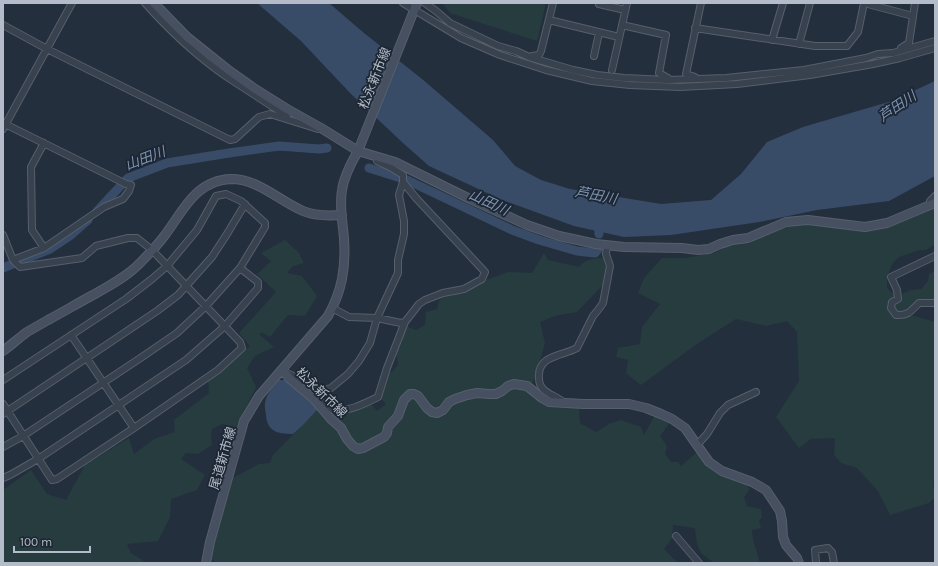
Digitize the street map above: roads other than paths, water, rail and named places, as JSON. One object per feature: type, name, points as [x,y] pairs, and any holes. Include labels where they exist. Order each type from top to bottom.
[{"type":"main road","points":[[149,4],[227,69],[280,105],[321,128],[377,156],[395,162],[527,225],[560,236],[596,244],[624,247],[682,248],[698,250],[709,249],[732,240],[748,238],[786,222],[808,220],[866,227],[887,223],[933,204]]},
{"type":"main road","name":"松永新市線","points":[[415,9],[350,166],[342,190],[341,203],[345,265],[339,292],[328,316],[282,370],[290,379],[314,399],[341,428],[352,446],[358,449],[363,448],[387,434],[388,426],[398,416],[404,400],[410,394],[418,396],[432,412],[443,410],[449,402],[466,395],[477,393],[496,394],[514,384],[527,386],[549,402],[629,404],[646,408],[661,414],[685,428],[709,462],[722,471],[752,482],[766,490],[780,511],[783,537],[786,545],[797,558],[799,563]]},
{"type":"main road","points":[[3,351],[27,332],[120,280],[137,266],[164,237],[196,193],[212,183],[231,179],[243,180],[252,183],[301,210],[330,216],[342,216]]},
{"type":"main road","name":"尾道新市線","points":[[206,563],[210,542],[244,421],[259,396],[282,370]]},
{"type":"street","points":[[13,260],[44,248],[104,207],[123,199],[129,191],[131,185],[126,184],[4,125],[72,3]]},
{"type":"street","points":[[141,3],[149,4],[173,31],[193,50],[226,76],[287,116],[287,120]]},
{"type":"street","points":[[403,3],[461,38],[500,55],[546,70],[592,81],[630,85],[680,87],[744,84],[810,76],[900,58],[935,48]]},
{"type":"street","points":[[425,3],[457,27],[498,46],[516,51],[529,57],[539,55],[542,51],[553,3]]},
{"type":"street","points":[[612,70],[627,3]]},
{"type":"street","points":[[701,3],[686,74],[701,78]]},
{"type":"street","points":[[772,40],[783,3]]},
{"type":"street","points":[[799,44],[810,3]]},
{"type":"street","points":[[695,28],[815,46],[847,46],[858,32],[864,3],[913,16]]},
{"type":"street","points":[[873,64],[909,43],[915,3]]},
{"type":"street","points":[[599,4],[625,10]]},
{"type":"street","points":[[549,20],[619,37]]},
{"type":"street","points":[[3,25],[47,49],[230,140],[235,139],[259,117],[270,114],[318,129],[321,128]]},
{"type":"street","points":[[622,25],[666,35],[659,73],[668,78],[668,80]]},
{"type":"street","points":[[594,56],[599,32]]},
{"type":"street","points":[[500,55],[501,52],[529,57],[573,70],[596,74],[624,78],[668,80],[726,78],[804,70],[866,58],[878,54],[892,53],[935,41]]},
{"type":"street","points":[[44,144],[31,167],[32,230],[44,248]]},
{"type":"street","points":[[314,399],[340,411],[378,398],[387,368],[405,322],[419,304],[443,293],[464,289],[482,279],[484,272],[416,198],[404,182],[403,175],[377,161],[377,156]]},
{"type":"street","points":[[282,370],[324,390],[331,388],[348,374],[359,362],[370,343],[377,318],[398,273],[398,260],[404,234],[404,221],[399,195],[404,182]]},
{"type":"street","points":[[3,380],[126,299],[152,279],[167,266],[197,230],[216,196],[226,194],[241,200],[264,223],[265,227],[240,268],[206,306],[177,333],[104,383],[23,436],[3,447]]},
{"type":"street","points":[[933,204],[930,201],[935,196]]},
{"type":"street","points":[[5,413],[87,359],[178,295],[212,256],[245,204]]},
{"type":"street","points":[[3,235],[13,260],[20,267],[82,258],[96,246],[128,238],[137,238],[152,250],[206,306],[240,342],[242,348],[218,370],[57,479],[52,480],[23,436],[5,413],[3,404]]},
{"type":"street","points":[[565,403],[551,395],[540,385],[540,367],[551,357],[577,348],[593,316],[603,303],[610,266],[606,254],[607,245]]},
{"type":"street","points":[[935,256],[891,277],[897,290],[898,299],[892,302],[891,308],[896,315],[904,316],[919,303],[935,304]]},
{"type":"street","points":[[3,478],[38,459],[186,360],[225,326],[258,288],[258,282],[240,268]]},
{"type":"street","points":[[332,308],[349,317],[377,318],[401,323],[405,322]]},
{"type":"street","points":[[71,335],[134,428]]},
{"type":"street","points":[[697,445],[707,434],[720,413],[728,405],[756,392]]},
{"type":"street","points":[[676,536],[699,563]]},
{"type":"street","points":[[816,563],[815,550],[828,548],[832,552],[834,563]]},
{"type":"water","name":"芦田川","points":[[257,3],[329,3],[422,79],[493,140],[515,166],[541,180],[570,189],[661,204],[711,200],[741,174],[767,142],[803,127],[892,101],[935,81],[935,176],[889,201],[817,210],[759,222],[671,235],[624,237],[574,226],[500,199],[429,166],[351,94],[301,41]]},
{"type":"water","points":[[279,380],[286,380],[313,403],[317,410],[293,434],[278,432],[268,425],[265,401],[268,394]]},
{"type":"waterway","name":"山田川","points":[[97,211],[128,178],[167,163],[279,146],[319,149],[327,148]]},
{"type":"waterway","name":"山田川","points":[[369,168],[407,180],[512,230],[539,240],[577,251],[595,253],[598,249]]},
{"type":"waterway","name":"山田川","points":[[598,219],[599,234]]},
{"type":"waterway","name":"山田川","points":[[3,268],[50,249],[71,235],[88,220]]}]
